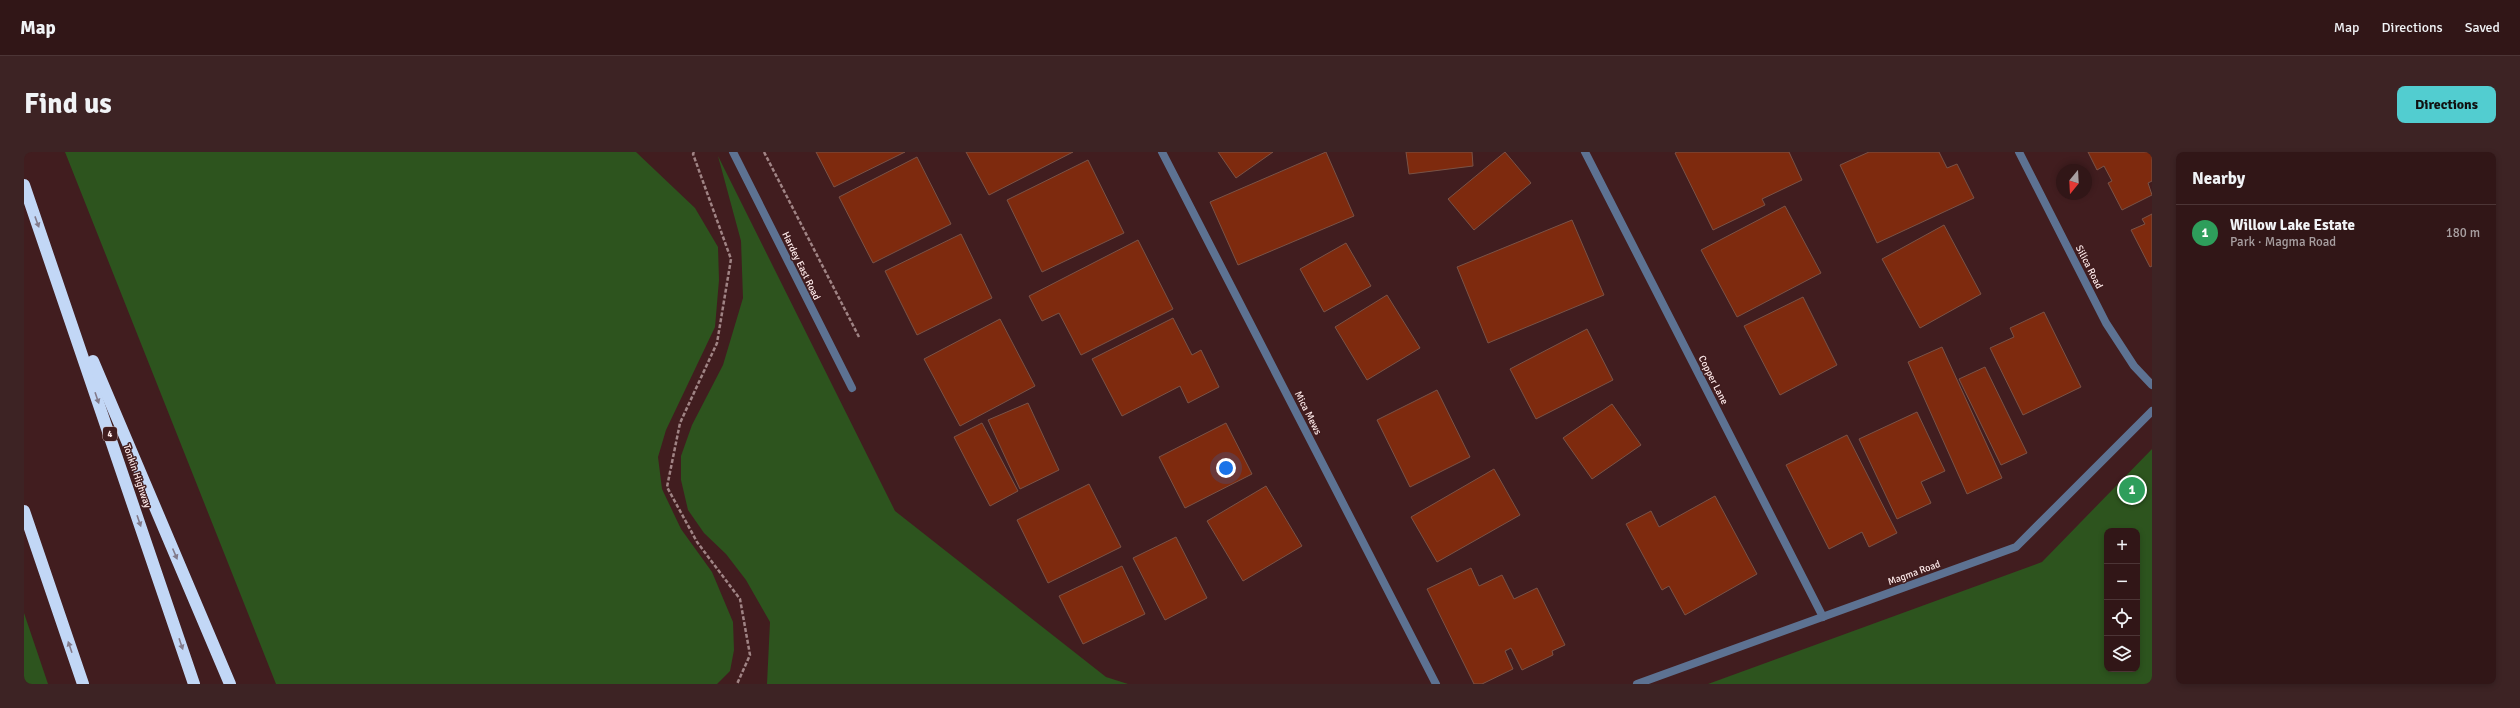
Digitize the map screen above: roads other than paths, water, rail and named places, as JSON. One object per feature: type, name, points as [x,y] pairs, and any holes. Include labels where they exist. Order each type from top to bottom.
[{"type":"highway","name":"Tonkin Highway","points":[[24,185],[194,684]]},
{"type":"highway","points":[[55,273],[230,684]]},
{"type":"highway","points":[[24,511],[83,684]]},
{"type":"street","name":"Hardey East Road","points":[[734,152],[852,388]]},
{"type":"street","name":"Mica Mews","points":[[1162,152],[1436,684]]},
{"type":"street","name":"Copper Lane","points":[[1585,152],[1823,617]]},
{"type":"street","name":"Silica Road","points":[[2019,152],[2106,323],[2134,366],[2152,385]]},
{"type":"street","name":"Magma Road","points":[[1637,684],[2016,546],[2152,411]]},
{"type":"place","name":"Willow Lake Estate","points":[[2132,490]]}]
